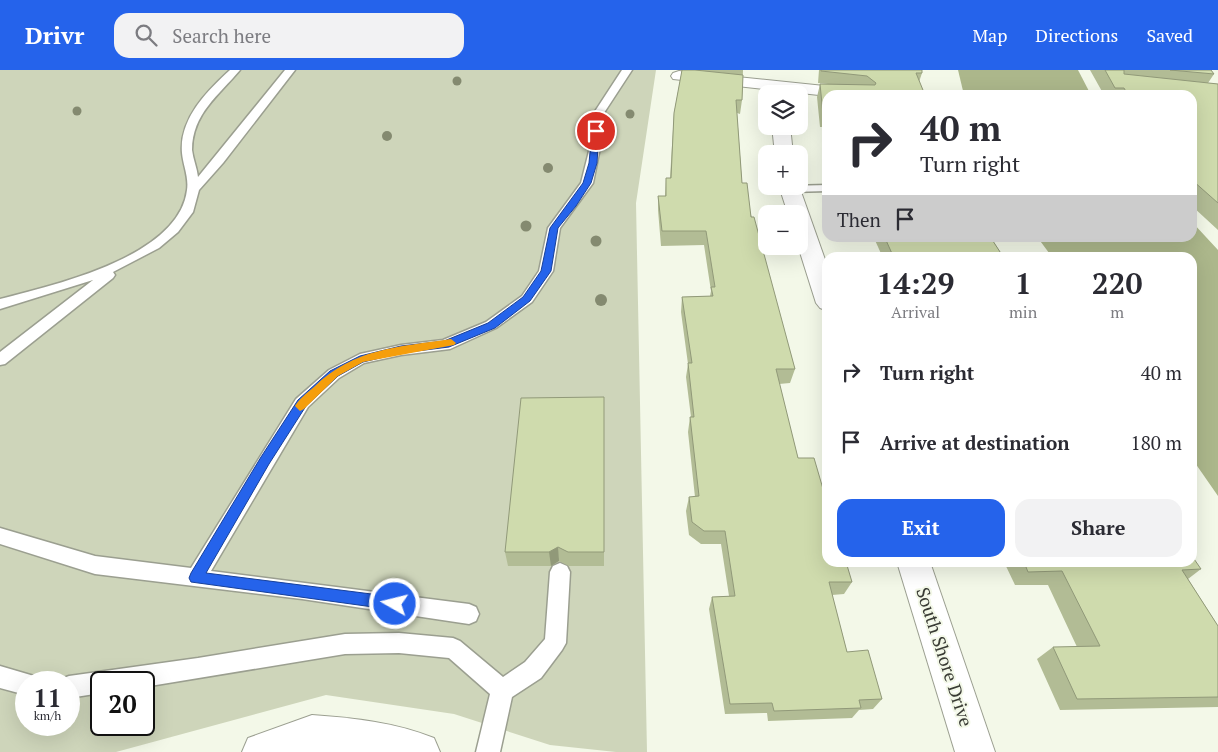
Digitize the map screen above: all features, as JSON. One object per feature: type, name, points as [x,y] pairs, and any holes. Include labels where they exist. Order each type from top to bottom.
[{"type":"street","points":[[679,76],[784,83],[830,90]]},
{"type":"street","points":[[808,244],[822,285]]},
{"type":"street","name":"South Shore Drive","points":[[915,567],[975,752]]},
{"type":"street","points":[[262,752],[312,734],[377,740],[418,752]]},
{"type":"lane","points":[[0,360],[123,263],[169,234],[188,212],[193,188],[193,170],[186,149],[194,117],[222,82],[235,70]]},
{"type":"lane","points":[[193,188],[233,145],[270,93],[290,70]]},
{"type":"lane","points":[[196,578],[265,461],[302,403],[334,374],[360,359],[401,350],[445,345],[491,325],[527,299],[546,271],[554,228],[587,183],[596,144],[595,119],[628,70]]},
{"type":"lane","points":[[808,187],[822,188]]},
{"type":"lane","points":[[0,304],[88,277],[123,263]]},
{"type":"lane","points":[[0,536],[25,542],[95,565],[302,590],[469,614]]},
{"type":"lane","points":[[488,752],[502,690],[533,670],[555,643],[560,572]]},
{"type":"lane","points":[[80,685],[198,669],[345,644],[399,643],[453,648],[502,690]]},
{"type":"lane","points":[[0,677],[15,681]]},
{"type":"shaded area","points":[[0,70],[656,70],[636,203],[647,752],[616,752],[550,745],[454,714],[326,695],[116,752],[0,752]]},
{"type":"shaded area","points":[[958,70],[1078,70],[1088,90],[963,90]]},
{"type":"shaded area","points":[[1197,227],[1218,250],[1218,496],[1197,466],[1197,252],[1048,252],[1041,242],[1197,242]]},
{"type":"building","points":[[682,70],[743,75],[742,100],[736,100],[742,183],[747,183],[751,217],[754,217],[758,232],[758,255],[764,255],[795,369],[776,369],[798,458],[814,458],[822,485],[822,567],[848,567],[852,582],[829,582],[847,652],[868,650],[882,699],[859,700],[861,708],[774,711],[772,703],[730,704],[712,597],[735,596],[725,531],[704,531],[692,522],[689,497],[699,496],[690,417],[694,417],[688,363],[692,363],[682,297],[713,296],[711,287],[715,287],[706,231],[662,231],[658,196],[666,196],[666,178],[671,178],[674,113]]},
{"type":"building","points":[[922,70],[922,73],[916,73],[923,90],[822,90],[822,104],[820,84],[875,85],[876,83],[867,76],[821,71]]},
{"type":"building","points":[[1105,70],[1124,70],[1124,74],[1218,84],[1218,203],[1197,184],[1197,90],[1125,90],[1124,88],[1115,88]]},
{"type":"building","points":[[1170,70],[1211,70],[1214,74]]},
{"type":"building","points":[[887,242],[994,242],[1000,252],[891,252]]},
{"type":"building","points":[[604,397],[604,552],[568,552],[558,547],[549,552],[505,552],[521,398]]},
{"type":"building","points":[[1197,563],[1201,569],[1182,570],[1218,626],[1218,697],[1077,699],[1053,647],[1100,646],[1062,571],[1028,572],[1026,567],[1197,567]]},
{"type":"slow traffic","points":[[300,406],[334,374],[360,359],[401,350],[451,343]]},
{"type":"route","points":[[395,604],[302,590],[196,578],[265,461],[302,403],[334,374],[360,359],[401,350],[445,345],[491,325],[527,299],[546,271],[552,248],[554,228],[587,183],[593,163],[596,131]]}]
